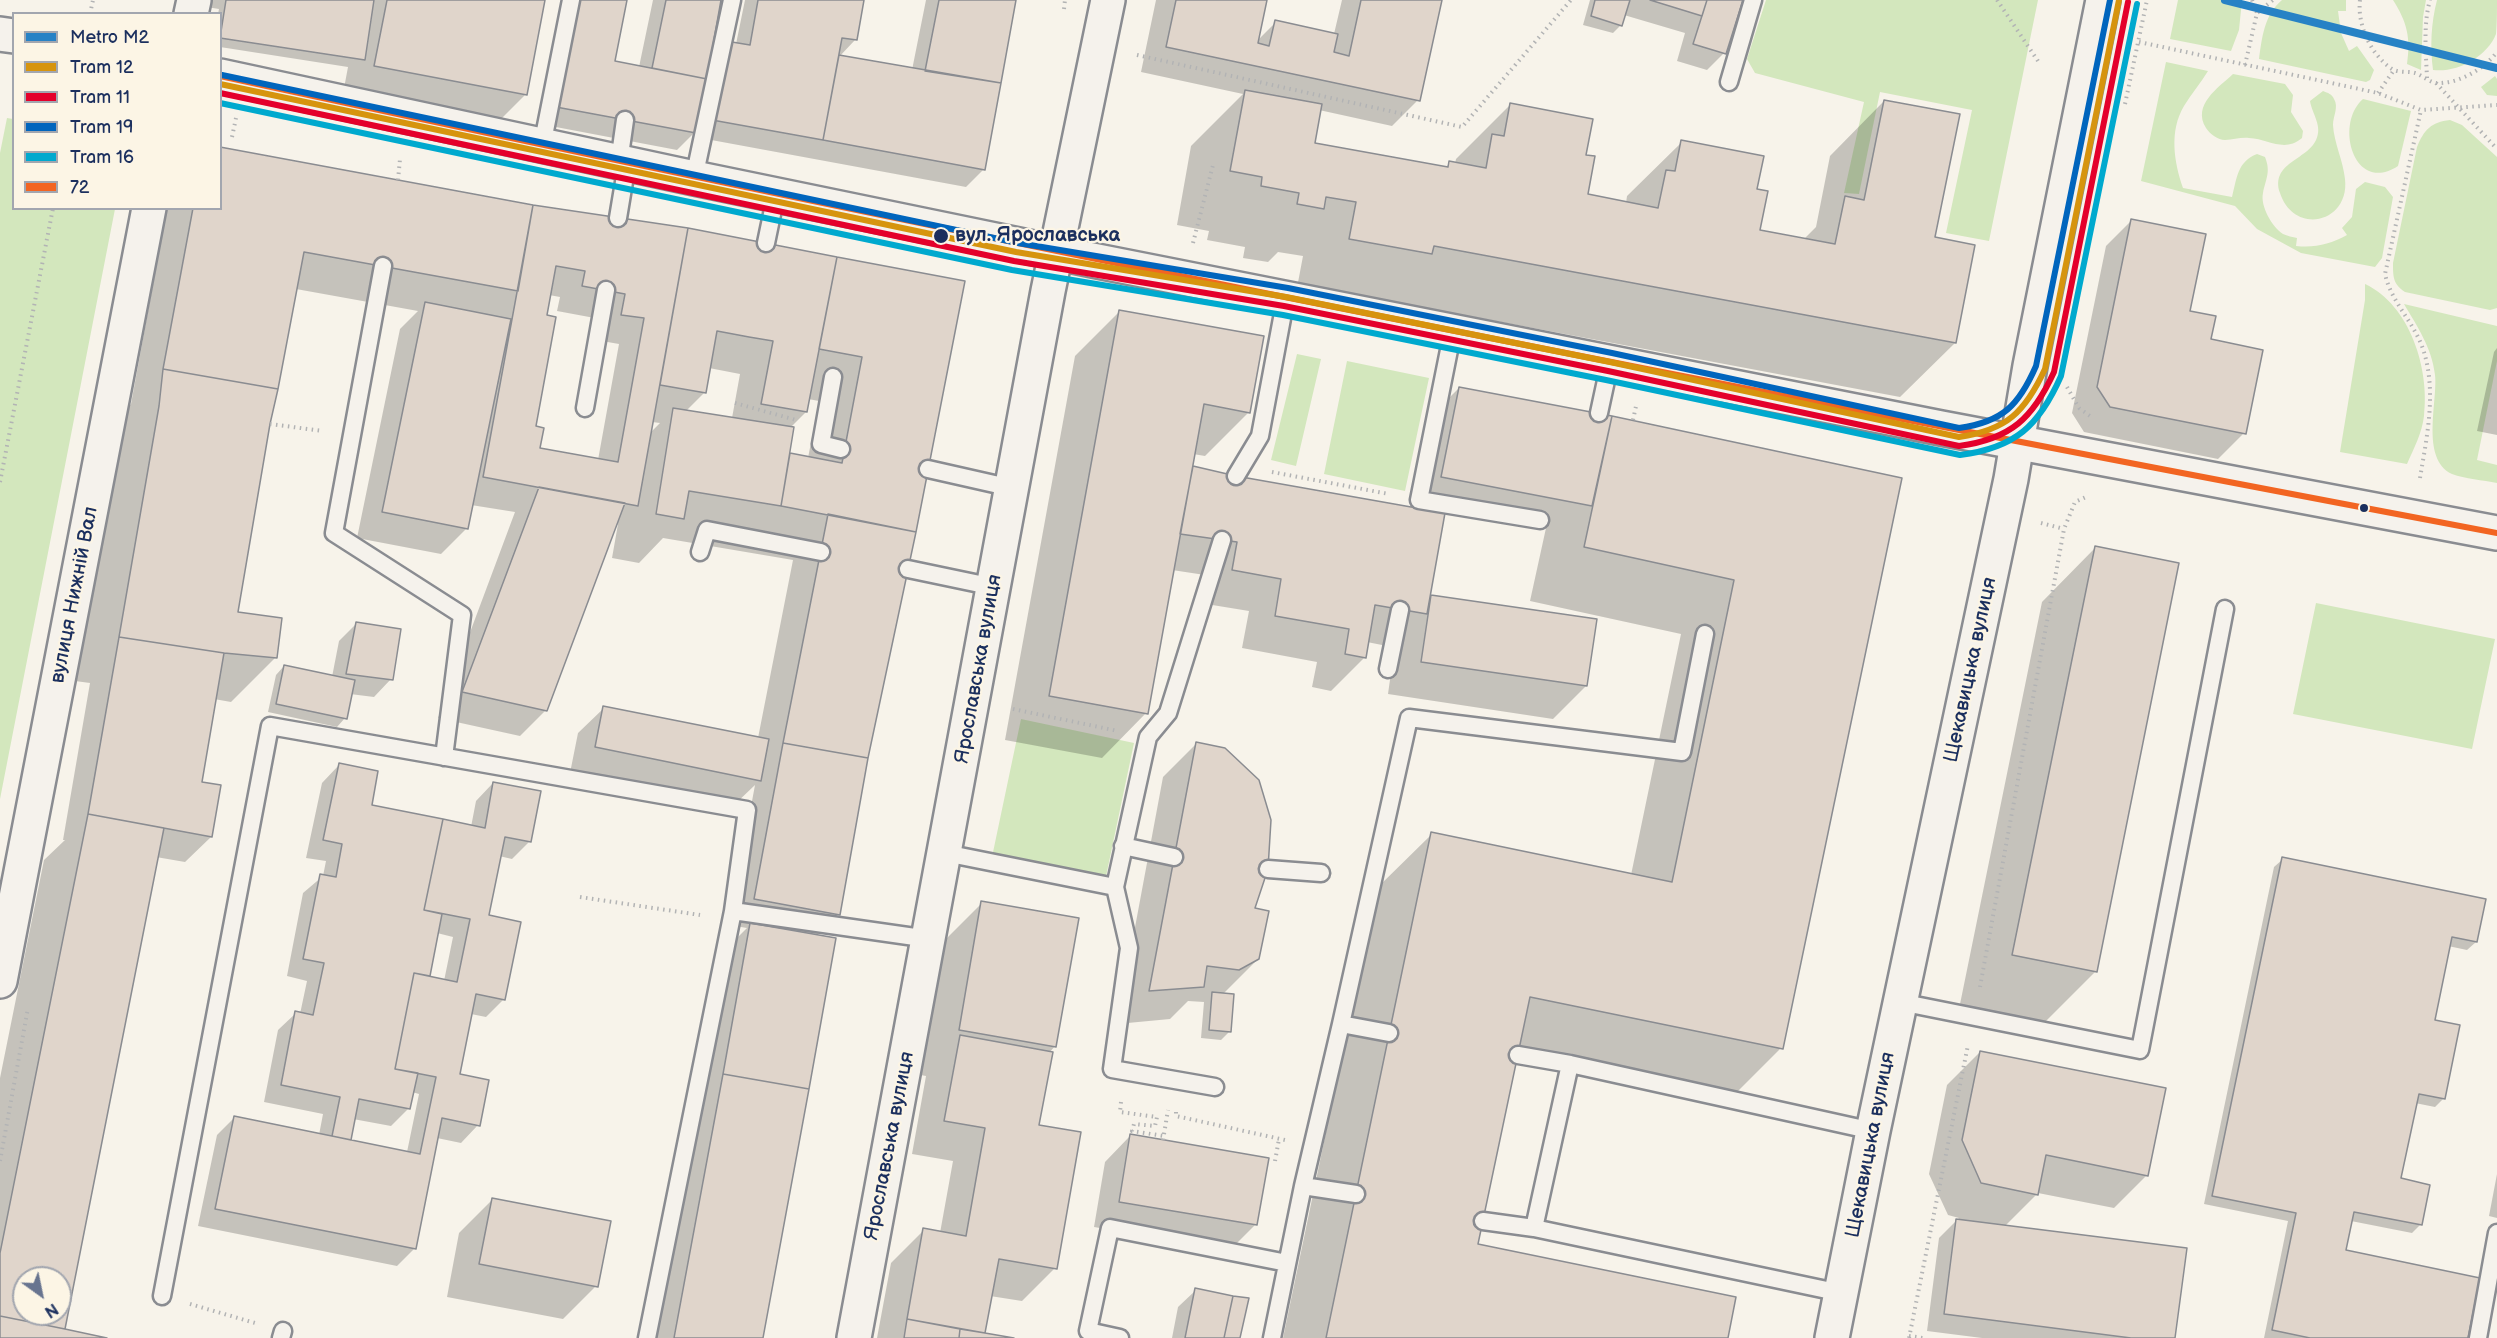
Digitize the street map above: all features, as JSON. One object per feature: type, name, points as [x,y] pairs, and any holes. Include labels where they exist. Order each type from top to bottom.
[{"type":"street","name":"Ярославська вулиця","points":[[854,1338],[1056,253],[1108,0]]},
{"type":"street","name":"Щекавицька вулиця","points":[[1832,1338],[1873,1131],[2019,442],[2030,366],[2103,0]]},
{"type":"street","points":[[222,76],[1056,253],[2019,442],[2497,532]]},
{"type":"street","name":"вулиця Нижній Вал","points":[[0,981],[149,210]]},
{"type":"lane","points":[[542,146],[571,0]]},
{"type":"lane","points":[[694,178],[732,0]]},
{"type":"lane","points":[[1729,82],[1753,0]]},
{"type":"lane","points":[[618,218],[626,120]]},
{"type":"lane","points":[[766,243],[776,195]]},
{"type":"lane","points":[[382,266],[334,533],[462,615],[444,756]]},
{"type":"lane","points":[[585,408],[606,290]]},
{"type":"lane","points":[[1239,471],[1260,436],[1286,297]]},
{"type":"lane","points":[[1453,330],[1418,504],[1540,520]]},
{"type":"lane","points":[[1599,413],[1610,362]]},
{"type":"lane","points":[[834,377],[821,444],[841,449]]},
{"type":"lane","points":[[928,469],[1012,488]]},
{"type":"lane","points":[[700,552],[707,530],[821,552]]},
{"type":"lane","points":[[1215,1087],[1112,1069],[1129,948],[1115,887],[1148,737],[1168,713],[1222,540]]},
{"type":"lane","points":[[908,569],[994,586]]},
{"type":"lane","points":[[1900,1002],[2140,1050],[2225,609]]},
{"type":"lane","points":[[1388,669],[1400,610]]},
{"type":"lane","points":[[1272,1338],[1303,1186],[1409,718],[1682,752],[1705,634]]},
{"type":"lane","points":[[162,1296],[270,726],[747,810],[732,916],[647,1338]]},
{"type":"lane","points":[[1124,846],[1174,857]]},
{"type":"lane","points":[[945,853],[1115,887]]},
{"type":"lane","points":[[1268,870],[1321,873]]},
{"type":"lane","points":[[732,916],[929,939]]},
{"type":"lane","points":[[1341,1024],[1389,1033]]},
{"type":"lane","points":[[1518,1055],[1570,1064],[1873,1131]]},
{"type":"lane","points":[[1534,1228],[1570,1064]]},
{"type":"lane","points":[[1303,1186],[1356,1194]]},
{"type":"lane","points":[[1483,1221],[1534,1228],[1841,1293]]},
{"type":"lane","points":[[1120,1338],[1088,1331],[1110,1228],[1287,1263]]},
{"type":"lane","points":[[2478,1338],[2497,1233]]},
{"type":"path","points":[[1136,55],[1462,127],[1570,0]]},
{"type":"path","points":[[1997,0],[2038,61]]},
{"type":"path","points":[[2123,110],[2147,0]]},
{"type":"path","points":[[2245,65],[2257,14],[2252,0]]},
{"type":"path","points":[[2257,14],[2273,0]]},
{"type":"path","points":[[2360,0],[2363,31],[2375,53],[2394,70],[2417,73],[2436,83],[2497,149]]},
{"type":"path","points":[[2427,78],[2427,10],[2430,0]]},
{"type":"path","points":[[2139,42],[2378,93],[2421,110],[2497,105]]},
{"type":"path","points":[[2436,83],[2464,77],[2487,64],[2497,52]]},
{"type":"path","points":[[2378,93],[2394,70]]},
{"type":"path","points":[[2420,478],[2431,384],[2423,348],[2388,289],[2385,274],[2421,110]]},
{"type":"path","points":[[398,180],[400,159]]},
{"type":"path","points":[[1193,243],[1213,165]]},
{"type":"path","points":[[0,482],[53,210]]},
{"type":"path","points":[[2066,381],[2068,391],[2079,408],[2096,420]]},
{"type":"path","points":[[735,403],[792,419]]},
{"type":"path","points":[[1633,420],[1636,405]]},
{"type":"path","points":[[270,424],[351,435]]},
{"type":"path","points":[[1239,471],[1418,504]]},
{"type":"path","points":[[1923,1338],[1909,1337],[1974,1017],[2064,529],[2075,502],[2085,496],[2095,498]]},
{"type":"path","points":[[1013,709],[1148,737]]},
{"type":"path","points":[[580,897],[732,916]]},
{"type":"path","points":[[1182,1082],[1176,1116],[1289,1140]]},
{"type":"path","points":[[1120,1112],[1157,1118],[1155,1126],[1134,1124],[1132,1131],[1163,1138],[1167,1119]]},
{"type":"path","points":[[1274,1165],[1279,1138]]},
{"type":"path","points":[[162,1296],[282,1334]]},
{"type":"green space","points":[[1766,0],[2038,0],[1989,241],[1946,233],[1972,110],[1880,92],[1859,194],[1844,193],[1864,102],[1755,73],[1747,59]]},
{"type":"green space","points":[[2178,0],[2242,0],[2239,30],[2231,51],[2170,39]]},
{"type":"green space","points":[[2282,0],[2346,0],[2346,11],[2338,11],[2341,33],[2349,51],[2357,46],[2374,70],[2370,80],[2366,82],[2259,59],[2268,20]]},
{"type":"green space","points":[[2393,0],[2426,0],[2421,70],[2407,64],[2407,30]]},
{"type":"green space","points":[[2437,0],[2497,0],[2496,34],[2492,42],[2486,50],[2470,62],[2452,69],[2433,70],[2432,26]]},
{"type":"green space","points":[[2166,62],[2208,71],[2184,106],[2176,126],[2175,157],[2183,188],[2232,197],[2239,171],[2245,161],[2257,154],[2265,157],[2268,171],[2263,193],[2265,210],[2279,231],[2297,238],[2296,246],[2310,246],[2323,245],[2347,235],[2342,228],[2352,217],[2356,189],[2365,182],[2385,187],[2393,197],[2382,258],[2375,267],[2301,253],[2257,229],[2235,206],[2141,181]]},
{"type":"green space","points":[[2233,74],[2285,84],[2293,95],[2291,112],[2303,131],[2302,138],[2283,145],[2249,138],[2222,140],[2210,132],[2203,120],[2204,104],[2214,91]]},
{"type":"green space","points":[[2495,76],[2497,96],[2487,95],[2481,87]]},
{"type":"green space","points":[[2323,91],[2331,95],[2335,102],[2333,125],[2344,172],[2344,194],[2339,206],[2330,214],[2320,219],[2308,219],[2297,215],[2287,207],[2278,183],[2285,168],[2311,147],[2316,140],[2318,125],[2310,101]]},
{"type":"green space","points":[[2363,99],[2411,111],[2398,166],[2383,172],[2370,171],[2360,164],[2353,153],[2350,124],[2354,110]]},
{"type":"green space","points":[[7,118],[12,119],[12,210],[115,210],[0,799],[0,153]]},
{"type":"green space","points":[[2450,120],[2462,125],[2497,157],[2497,308],[2490,310],[2405,292],[2398,286],[2394,276],[2393,263],[2417,147],[2429,128]]},
{"type":"green space","points":[[2365,284],[2381,294],[2394,307],[2414,340],[2420,359],[2424,378],[2424,416],[2420,434],[2407,464],[2340,452],[2365,300]]},
{"type":"green space","points":[[2404,304],[2497,326],[2497,361],[2477,460],[2497,465],[2497,483],[2452,474],[2442,467],[2436,456],[2433,443],[2435,375],[2433,365],[2423,338]]},
{"type":"green space","points":[[1297,354],[1321,359],[1296,466],[1271,460]]},
{"type":"green space","points":[[1347,361],[1429,378],[1405,491],[1324,474]]},
{"type":"green space","points":[[2316,603],[2495,639],[2472,749],[2293,714]]},
{"type":"green space","points":[[1021,719],[1134,743],[1105,881],[992,857]]},
{"type":"building","points":[[226,0],[374,0],[365,60],[222,38]]},
{"type":"building","points":[[387,0],[545,0],[527,95],[374,66]]},
{"type":"building","points":[[577,0],[627,0],[615,61],[707,79],[696,133],[556,107]]},
{"type":"building","points":[[666,0],[721,0],[707,79],[652,68]]},
{"type":"building","points":[[758,0],[864,0],[857,40],[842,38],[823,140],[712,120],[726,41],[750,45]]},
{"type":"building","points":[[939,0],[1016,0],[1001,83],[925,71]]},
{"type":"building","points":[[1176,0],[1267,0],[1258,43],[1269,46],[1275,20],[1338,34],[1334,52],[1349,56],[1361,0],[1442,0],[1420,101],[1166,47]]},
{"type":"building","points":[[1595,0],[1630,0],[1622,26],[1591,16]]},
{"type":"building","points":[[1650,0],[1707,0],[1702,16]]},
{"type":"building","points":[[1707,0],[1743,0],[1726,54],[1693,44]]},
{"type":"building","points":[[839,55],[1001,83],[985,170],[823,140]]},
{"type":"building","points":[[1245,90],[1322,104],[1315,143],[1448,167],[1449,161],[1486,168],[1492,134],[1504,136],[1510,103],[1593,119],[1586,155],[1595,156],[1588,194],[1658,208],[1666,170],[1675,171],[1681,140],[1764,156],[1757,189],[1768,191],[1760,230],[1835,244],[1845,196],[1864,200],[1884,100],[1960,114],[1935,237],[1975,245],[1956,343],[1434,246],[1432,254],[1349,239],[1356,202],[1326,197],[1324,209],[1297,204],[1299,193],[1261,186],[1262,177],[1230,171]]},
{"type":"building","points":[[222,147],[533,205],[518,291],[304,252],[278,389],[163,369],[193,210],[222,210]]},
{"type":"building","points":[[533,205],[688,228],[638,506],[483,477]],"holes":[[[556,266],[585,271],[582,286],[625,294],[621,315],[644,318],[618,462],[540,448],[544,428],[536,426],[556,317],[547,315]]]},
{"type":"building","points":[[2131,219],[2206,234],[2190,311],[2216,316],[2211,339],[2263,350],[2246,434],[2110,407],[2097,387]]},
{"type":"building","points":[[688,228],[837,257],[807,412],[761,404],[773,341],[717,331],[706,393],[660,385]]},
{"type":"building","points":[[837,257],[965,281],[916,532],[781,506],[790,453],[842,463],[862,357],[819,349]]},
{"type":"building","points":[[425,302],[511,319],[468,529],[382,512]]},
{"type":"building","points":[[1119,310],[1264,336],[1250,413],[1204,404],[1148,714],[1049,696]]},
{"type":"building","points":[[163,369],[278,389],[238,612],[282,618],[277,658],[224,653],[119,637],[159,406]]},
{"type":"building","points":[[1459,387],[1612,416],[1592,506],[1441,477]]},
{"type":"building","points":[[673,408],[794,427],[781,506],[689,491],[684,519],[656,514]]},
{"type":"building","points":[[1612,416],[1902,478],[1783,1049],[1530,997],[1478,1244],[1736,1297],[1728,1338],[1326,1338],[1431,832],[1672,882],[1734,580],[1584,547]]},
{"type":"building","points":[[1193,466],[1236,476],[1445,513],[1427,614],[1375,605],[1366,658],[1345,654],[1349,629],[1275,616],[1281,579],[1232,570],[1237,542],[1180,534]]},
{"type":"building","points":[[539,487],[625,503],[547,711],[462,692]]},
{"type":"building","points":[[828,514],[916,532],[868,758],[783,743]]},
{"type":"building","points":[[2095,546],[2179,563],[2097,972],[2012,955]]},
{"type":"building","points":[[1431,595],[1597,619],[1587,686],[1421,662]]},
{"type":"building","points":[[356,622],[401,629],[393,680],[346,674]]},
{"type":"building","points":[[119,637],[224,653],[202,782],[221,785],[212,837],[88,814]]},
{"type":"building","points":[[284,665],[355,680],[347,719],[276,704]]},
{"type":"building","points":[[603,706],[769,739],[761,781],[595,747]]},
{"type":"building","points":[[1196,742],[1225,748],[1259,780],[1271,820],[1268,869],[1255,908],[1269,911],[1259,959],[1239,970],[1207,966],[1204,987],[1149,991]]},
{"type":"building","points":[[783,743],[868,758],[840,915],[754,899]]},
{"type":"building","points":[[339,763],[378,771],[372,805],[443,819],[424,910],[442,914],[430,976],[414,973],[395,1069],[418,1073],[410,1109],[359,1099],[351,1140],[332,1136],[340,1097],[281,1085],[295,1011],[313,1015],[324,963],[303,959],[320,874],[336,877],[342,844],[323,840]]},
{"type":"building","points":[[493,782],[541,791],[531,842],[505,837],[489,915],[521,922],[505,1000],[476,994],[460,1074],[489,1080],[480,1126],[442,1118],[416,1249],[215,1209],[234,1116],[420,1154],[436,1077],[395,1069],[414,973],[457,982],[470,919],[424,910],[443,819],[485,828]]},
{"type":"building","points":[[88,814],[164,828],[72,1294],[72,1266],[12,1266],[12,1318],[0,1316],[0,1253]]},
{"type":"building","points":[[2282,857],[2486,899],[2477,942],[2452,937],[2435,1020],[2460,1025],[2445,1099],[2419,1094],[2401,1178],[2430,1185],[2422,1225],[2354,1212],[2346,1250],[2480,1278],[2468,1338],[2310,1338],[2272,1330],[2296,1213],[2212,1196]]},
{"type":"building","points":[[981,901],[1079,918],[1056,1047],[959,1030]]},
{"type":"building","points":[[750,923],[836,938],[809,1089],[723,1074]]},
{"type":"building","points":[[1212,992],[1234,994],[1231,1032],[1209,1030]]},
{"type":"building","points":[[960,1035],[1053,1052],[1039,1125],[1081,1132],[1057,1269],[999,1259],[985,1333],[907,1319],[923,1228],[966,1236],[985,1128],[944,1121]]},
{"type":"building","points":[[1980,1051],[2166,1088],[2148,1176],[2046,1155],[2038,1195],[1981,1183],[1962,1140]]},
{"type":"building","points":[[723,1074],[809,1089],[763,1338],[674,1338]]},
{"type":"building","points":[[1130,1134],[1269,1158],[1257,1225],[1119,1202]]},
{"type":"building","points":[[492,1198],[611,1221],[598,1287],[479,1264]]},
{"type":"building","points":[[1956,1219],[2187,1248],[2175,1338],[2131,1338],[1944,1314]]},
{"type":"building","points":[[1195,1288],[1233,1296],[1224,1338],[1185,1338]]},
{"type":"building","points":[[1233,1296],[1249,1298],[1240,1338],[1224,1338]]},
{"type":"building","points":[[0,1316],[12,1318],[12,1326],[50,1326],[107,1338],[0,1338]]},
{"type":"building","points":[[907,1319],[960,1329],[959,1338],[904,1338]]},
{"type":"building","points":[[50,1326],[66,1326],[65,1329]]},
{"type":"building","points":[[960,1329],[985,1333],[1014,1338],[959,1338]]},
{"type":"metro line","name":"M2","points":[[2225,0],[2497,68]]},
{"type":"tram line","name":"19","points":[[222,75],[1018,243],[1288,288],[1612,353],[1959,428],[1987,421],[2008,409],[2023,391],[2036,366],[2110,0]]},
{"type":"tram line","name":"12","points":[[222,84],[1016,252],[1286,297],[1610,362],[1959,437],[1976,434],[2002,424],[2022,408],[2045,369],[2119,0]]},
{"type":"tram line","name":"11","points":[[222,93],[1014,261],[1284,306],[1608,371],[1959,446],[1993,438],[2018,424],[2038,402],[2054,372],[2128,2]]},
{"type":"tram line","name":"16","points":[[222,103],[1012,270],[1283,315],[1960,455],[1996,447],[2023,432],[2044,408],[2061,376],[2137,4]]},
{"type":"transit line","name":"72","points":[[222,76],[788,196],[1357,312],[2497,533]]},
{"type":"place","name":"вул. Ярославська","points":[[941,236]]}]
